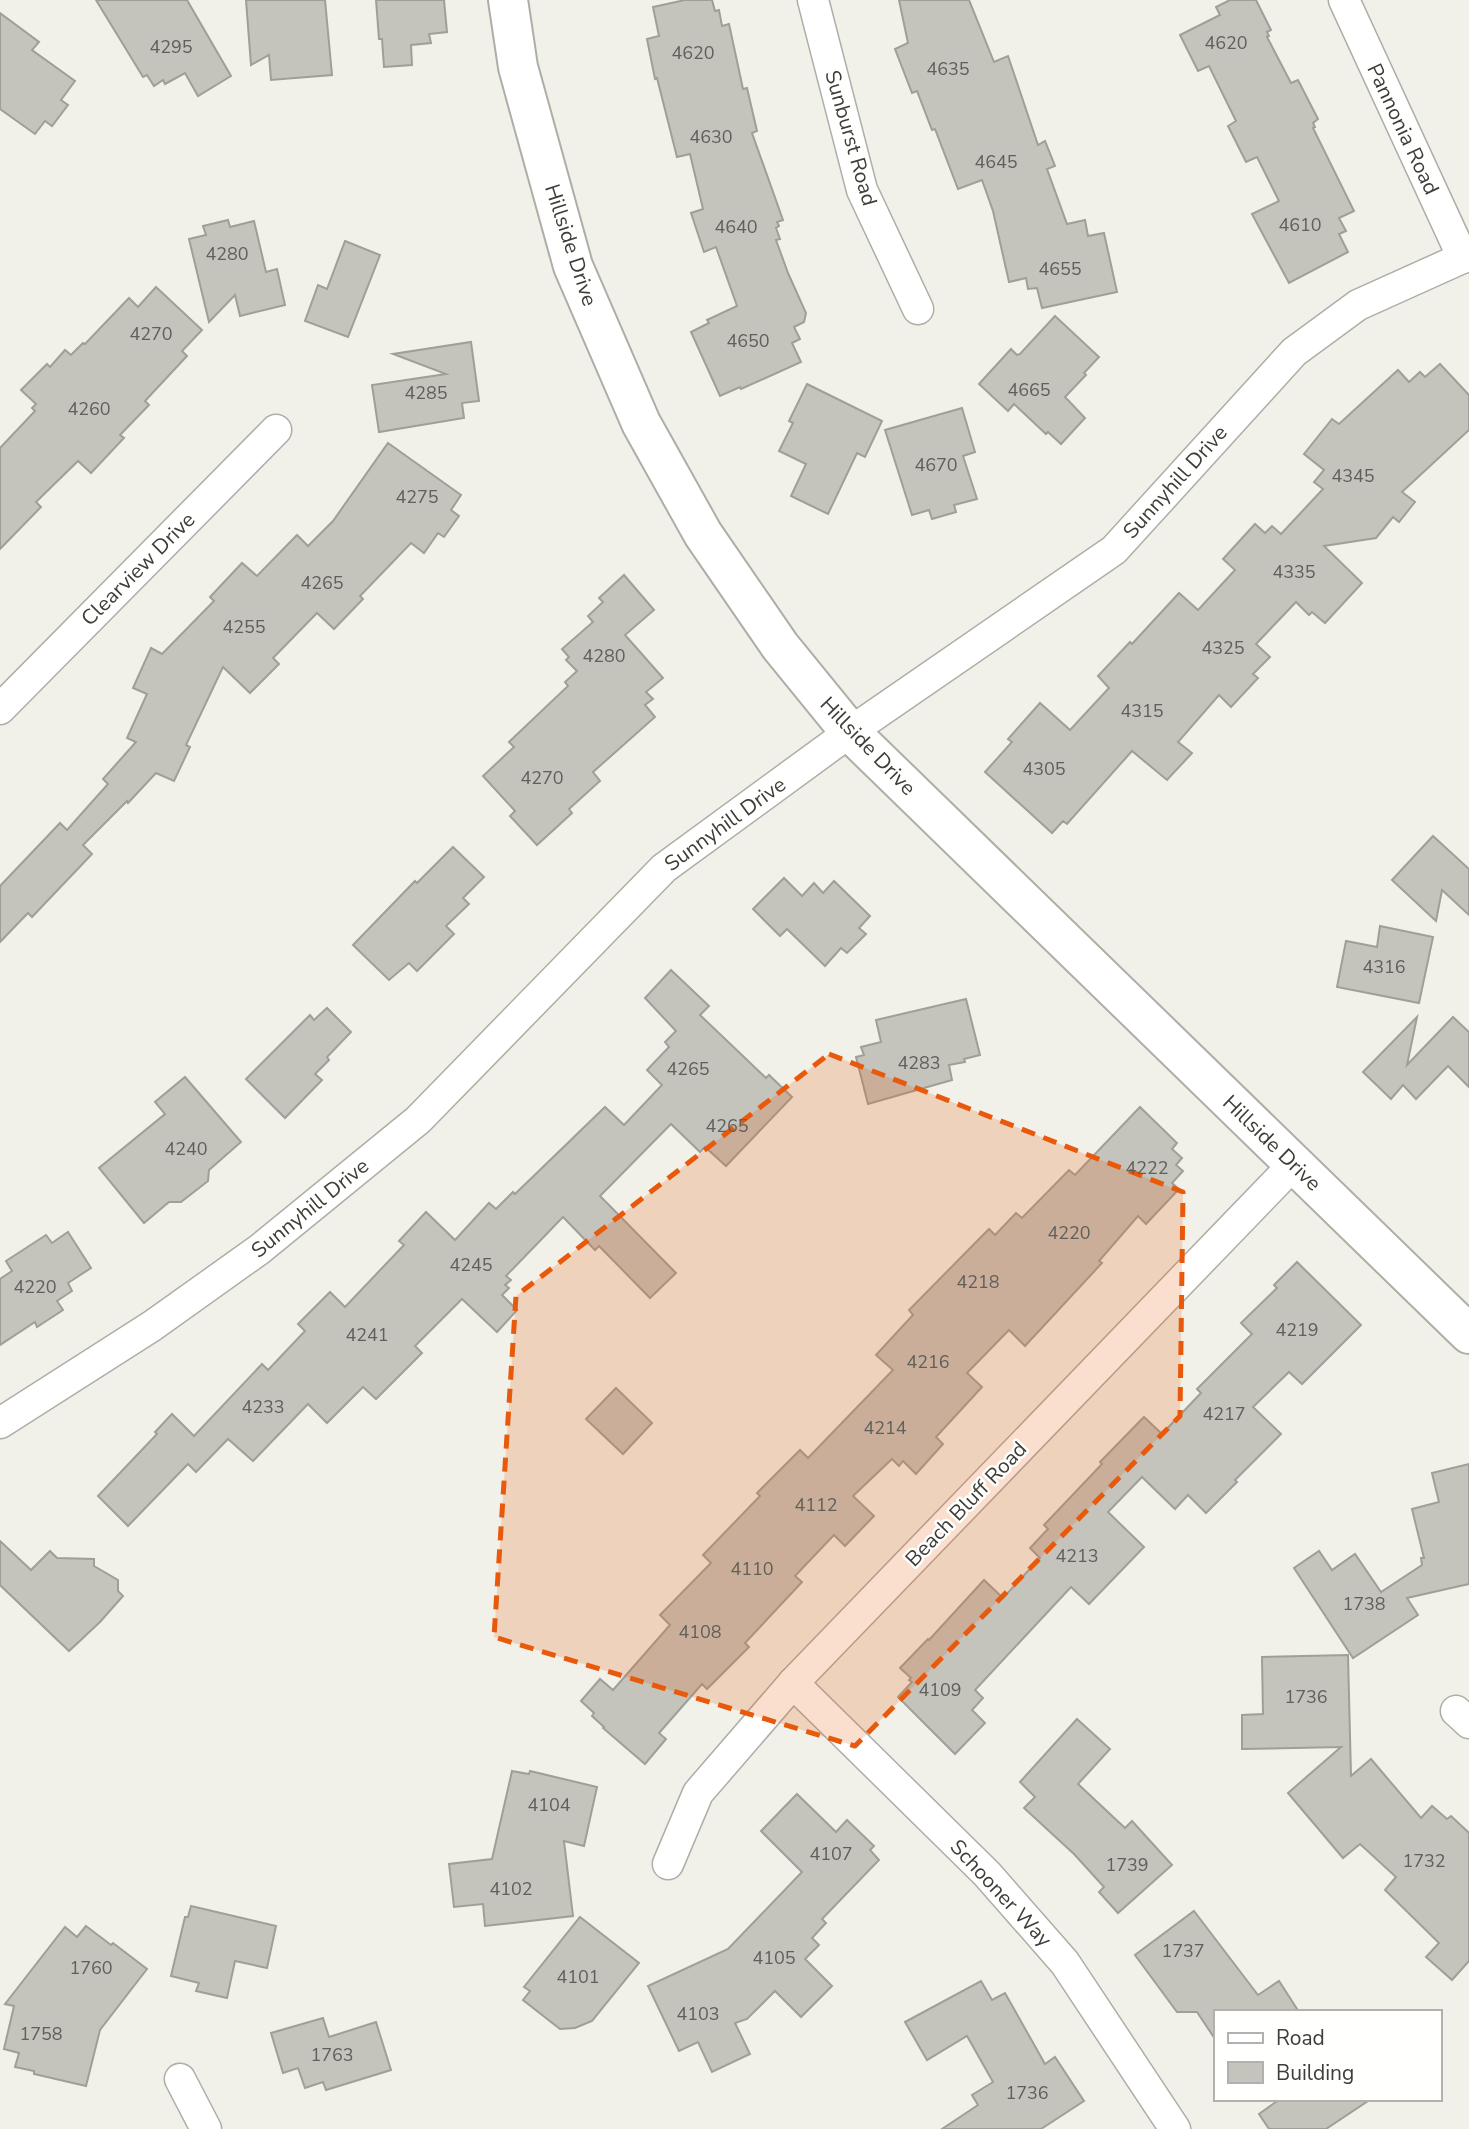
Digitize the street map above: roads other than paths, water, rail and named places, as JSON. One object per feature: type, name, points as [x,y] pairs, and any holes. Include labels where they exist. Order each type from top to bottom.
[{"type":"street","name":"Hillside Drive","points":[[508,0],[518,67],[573,266],[641,423],[704,534],[780,646],[850,732],[1469,1334]]},
{"type":"street","name":"Sunburst Road","points":[[813,0],[862,190],[918,309]]},
{"type":"street","name":"Pannonia Road","points":[[1344,0],[1466,256]]},
{"type":"street","name":"Sunnyhill Drive","points":[[0,1423],[152,1326],[260,1250],[418,1120],[664,868],[850,732],[1114,550],[1294,352],[1358,305],[1466,256]]},
{"type":"street","name":"Clearview Drive","points":[[0,709],[276,430]]},
{"type":"street","name":"Beach Bluff Road","points":[[668,1864],[698,1793],[793,1683],[1294,1164]]},
{"type":"street","name":"Schooner Way","points":[[793,1683],[987,1874],[1065,1962],[1175,2129]]},
{"type":"street","points":[[180,2079],[206,2129]]}]
